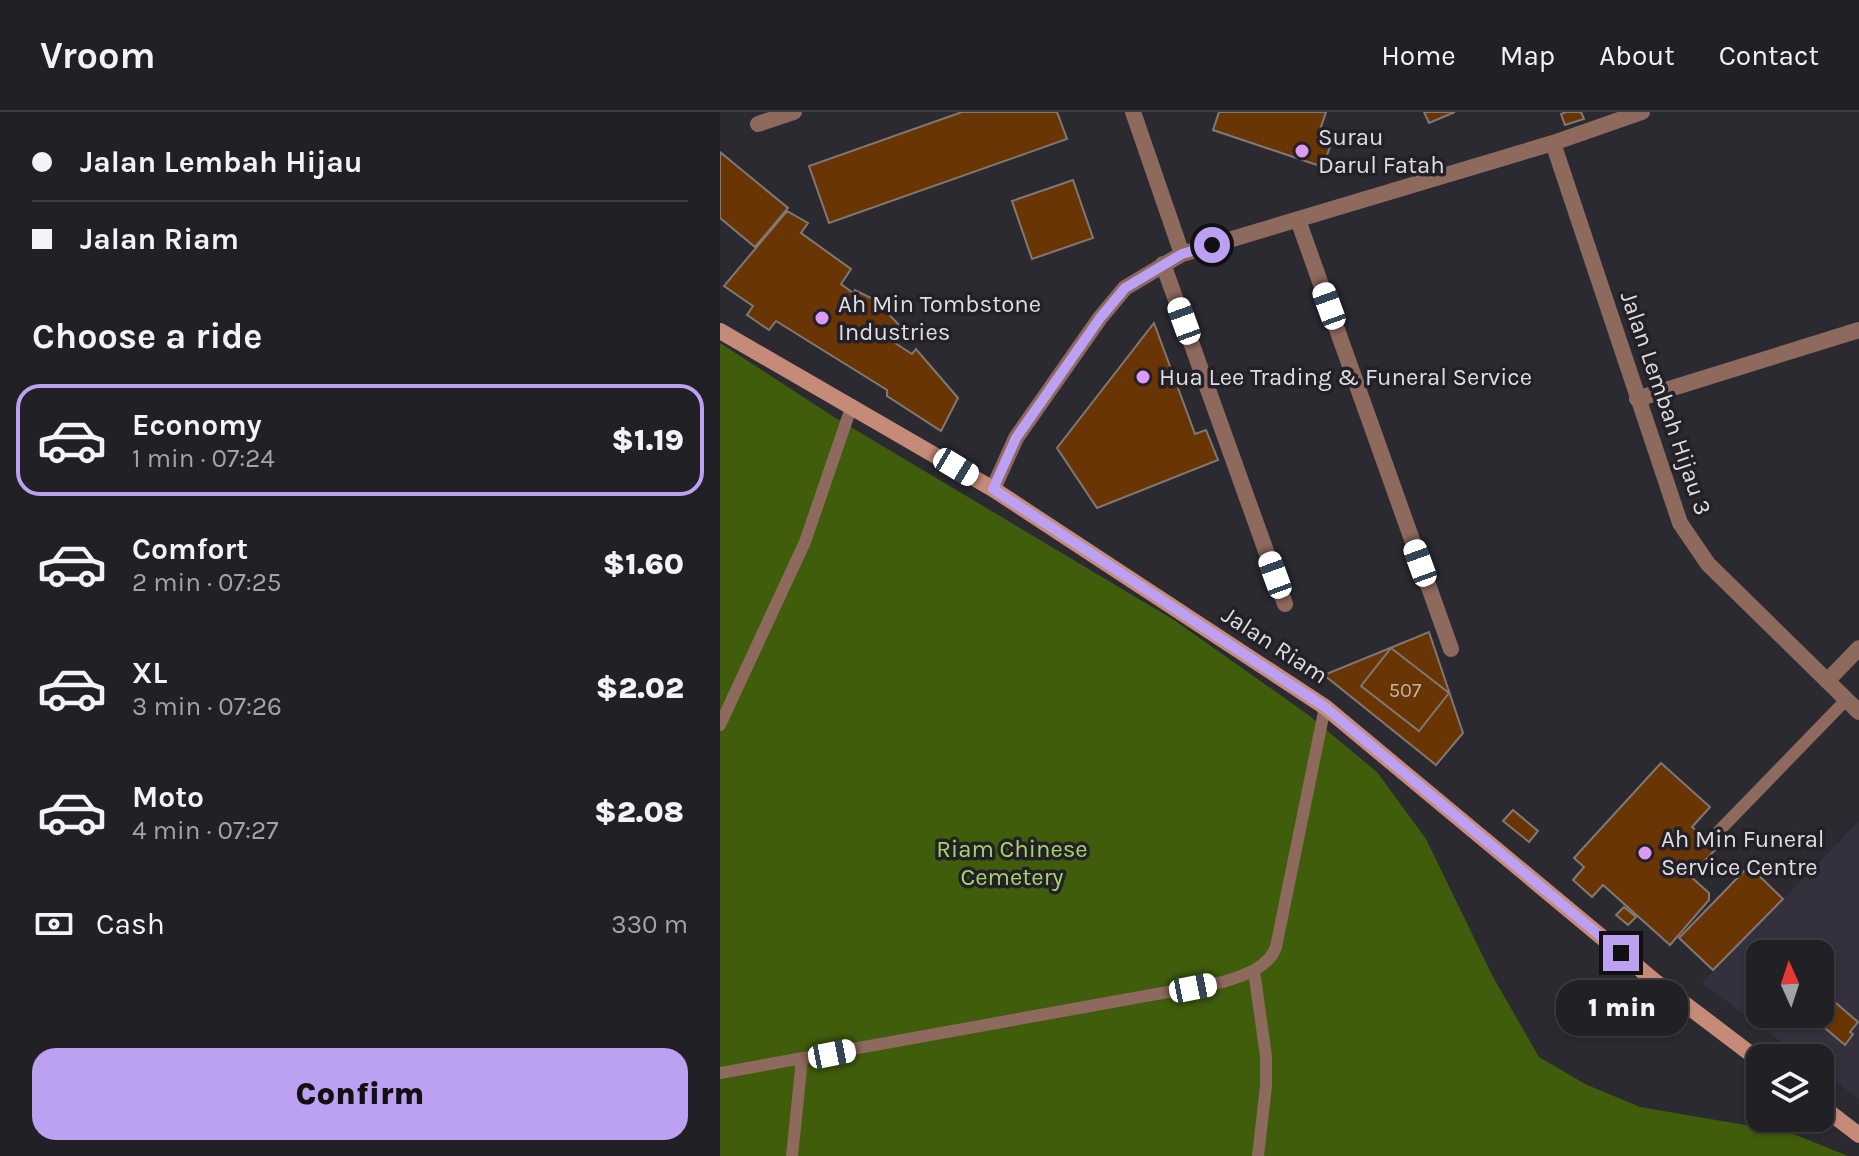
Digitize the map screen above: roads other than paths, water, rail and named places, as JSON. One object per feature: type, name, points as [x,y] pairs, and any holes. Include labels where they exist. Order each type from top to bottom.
[{"type":"main road","name":"Jalan Riam","points":[[720,331],[993,489],[1325,707],[1669,993],[1746,1051]]},
{"type":"main road","points":[[1834,1116],[1859,1135]]},
{"type":"street","points":[[758,124],[794,112]]},
{"type":"street","points":[[1133,112],[1182,254]]},
{"type":"street","points":[[993,489],[1016,438],[1100,318],[1125,288],[1163,264],[1182,254],[1553,143],[1642,112]]},
{"type":"street","name":"Jalan Lembah Hijau 3","points":[[1553,143],[1680,523],[1708,564],[1859,712]]},
{"type":"street","points":[[1298,220],[1451,649]]},
{"type":"street","points":[[1163,264],[1285,604]]},
{"type":"street","points":[[1637,399],[1859,330]]},
{"type":"street","points":[[1827,681],[1859,648]]},
{"type":"lane","points":[[720,725],[805,542],[852,405]]},
{"type":"lane","points":[[1715,835],[1846,700]]},
{"type":"lane","points":[[720,1073],[1223,982],[1254,971],[1276,947],[1325,707]]},
{"type":"lane","points":[[1254,971],[1266,1056],[1258,1156]]},
{"type":"lane","points":[[792,1156],[802,1059]]},
{"type":"place","name":"Surau Darul Fatah","points":[[1302,151]]},
{"type":"place","name":"Ah Min Tombstone Industries","points":[[822,318]]},
{"type":"place","name":"Hua Lee Trading & Funeral Service","points":[[1143,377]]},
{"type":"place","name":"Ah Min Funeral Service Centre","points":[[1645,853]]},
{"type":"park label","name":"Riam Chinese Cemetery","points":[[1012,863]]}]
